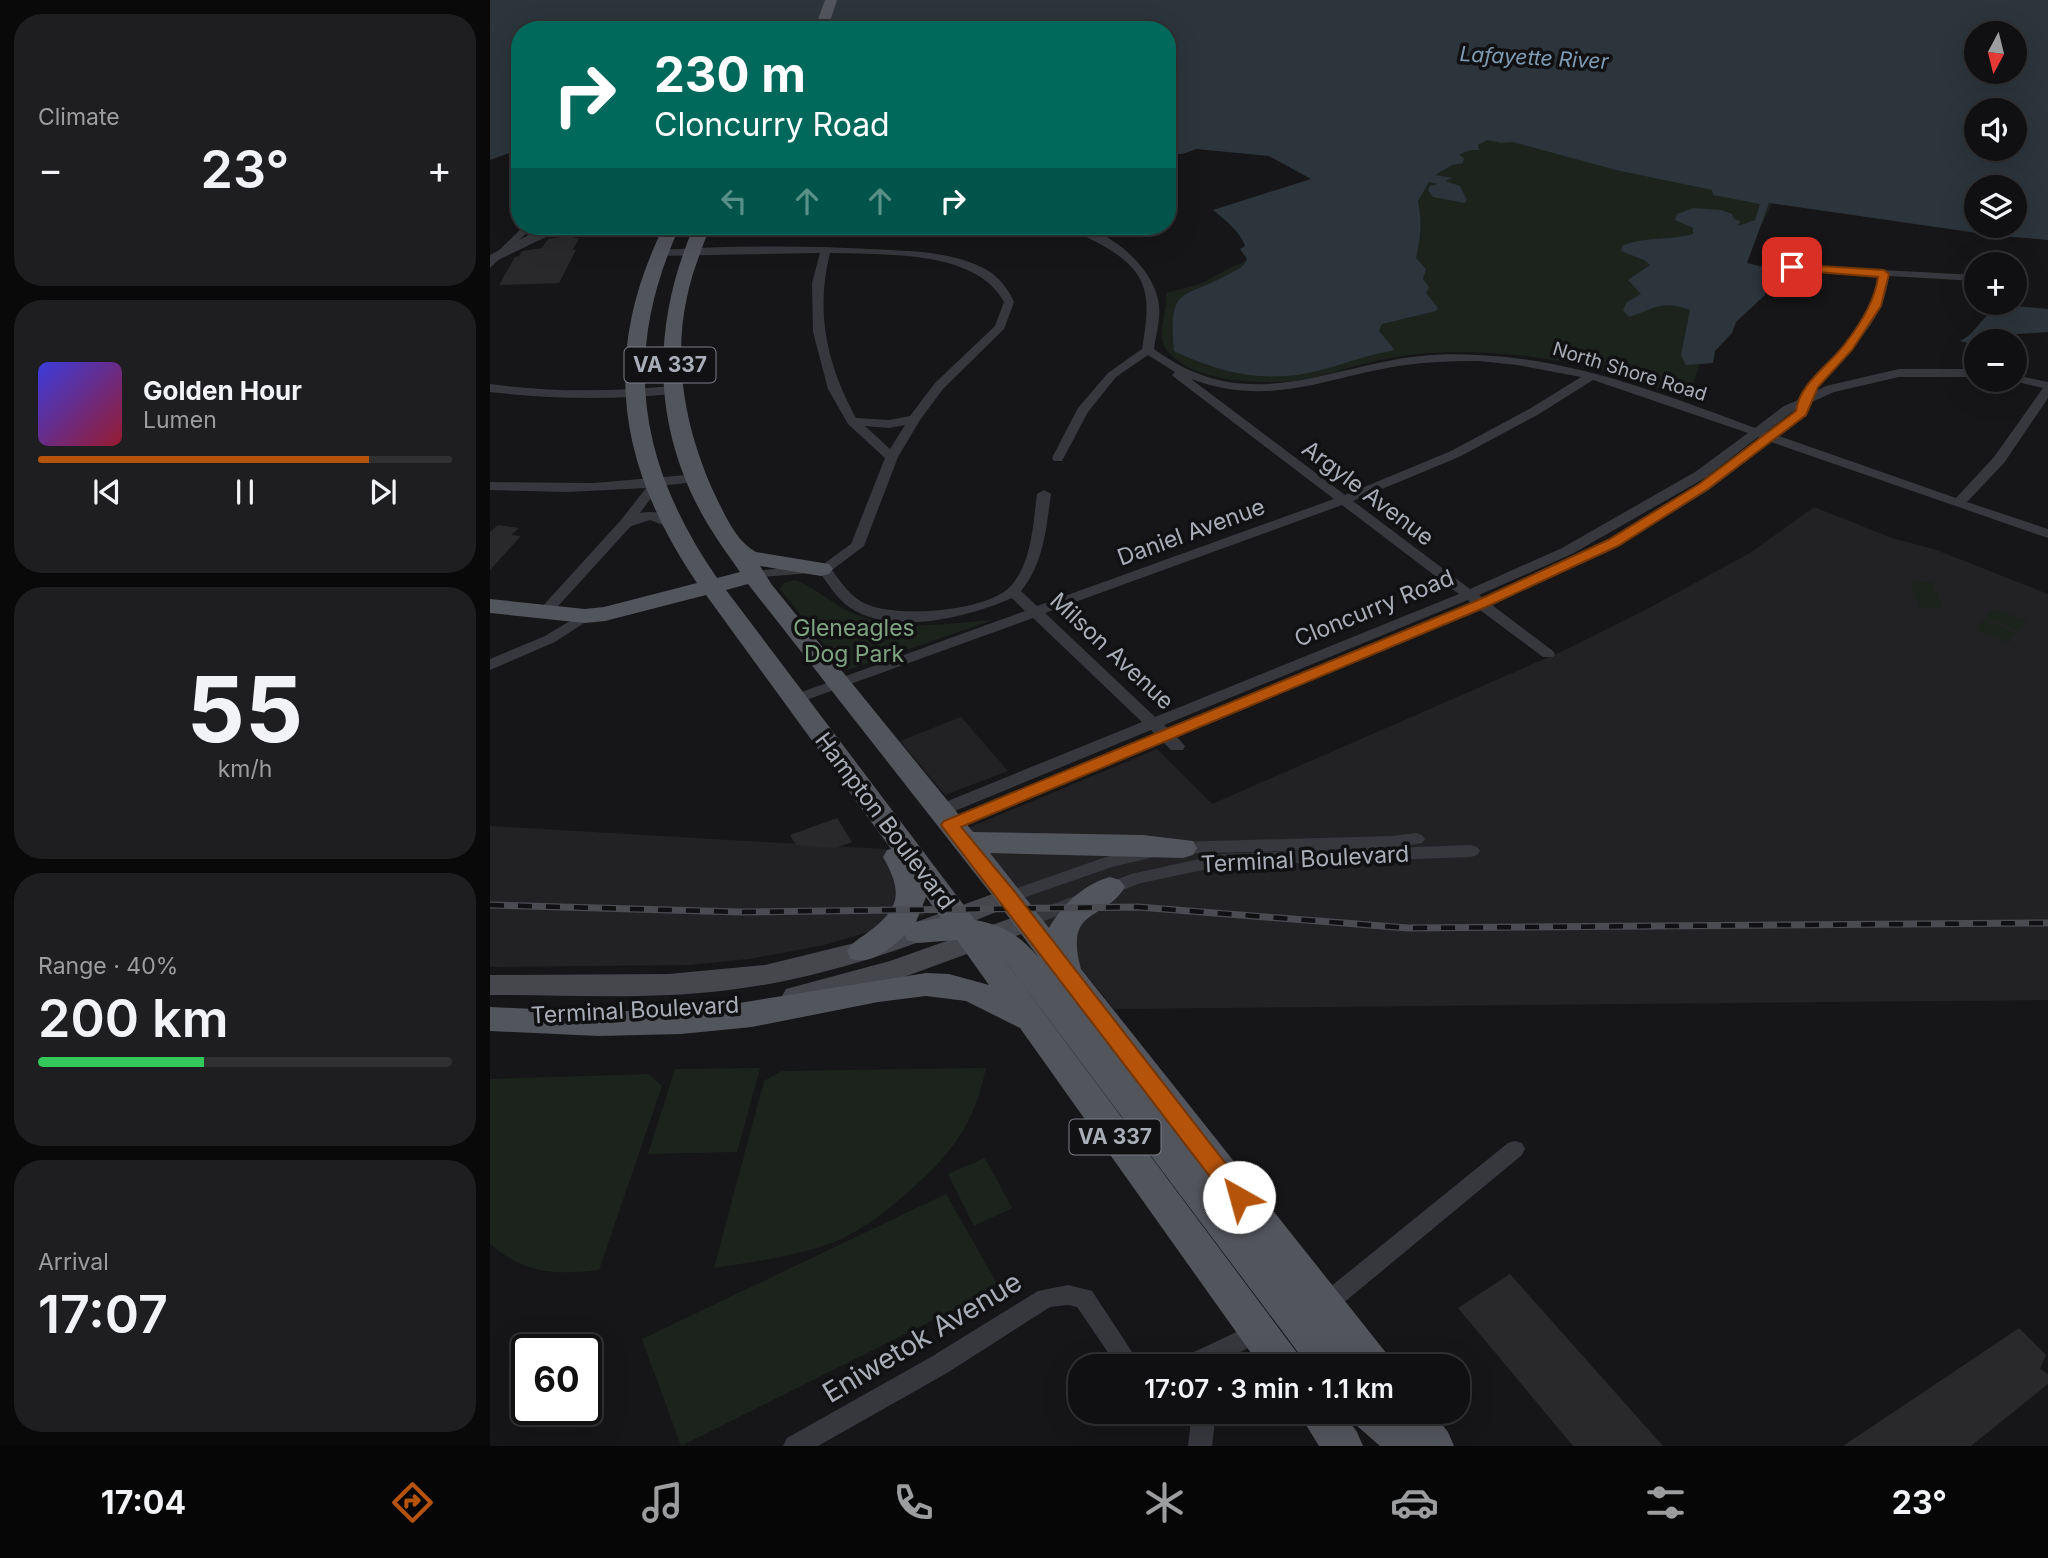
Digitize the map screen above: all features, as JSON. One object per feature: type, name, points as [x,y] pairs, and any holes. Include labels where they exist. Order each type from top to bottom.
[{"type":"main road","points":[[823,21],[831,0]]},
{"type":"main road","points":[[837,21],[845,0]]},
{"type":"main road","name":"Hampton Boulevard","points":[[667,235],[657,253],[642,295],[636,325],[634,394],[640,430],[655,484],[673,524],[709,586],[793,700],[972,931],[1032,1024],[1266,1354]]},
{"type":"main road","name":"Hampton Boulevard","points":[[698,235],[680,282],[670,331],[672,390],[679,426],[711,511],[737,551],[838,684],[1069,978],[1307,1316],[1356,1354]]},
{"type":"main road","points":[[737,551],[750,558],[822,569]]},
{"type":"main road","points":[[490,606],[585,616],[629,610],[755,575]]},
{"type":"main road","points":[[827,744],[832,768],[904,866],[913,887],[910,906],[898,925],[886,937],[862,951]]},
{"type":"main road","points":[[950,825],[978,844],[1143,845],[1183,848]]},
{"type":"main road","points":[[1069,978],[1060,952],[1061,934],[1080,908],[1110,887]]},
{"type":"main road","name":"Terminal Boulevard","points":[[972,931],[1017,909]]},
{"type":"main road","name":"Terminal Boulevard","points":[[490,1017],[666,1013],[744,1006],[794,997],[895,971],[1017,909]]},
{"type":"main road","points":[[918,932],[941,928],[972,931],[1006,942],[1018,954],[1307,1316],[1326,1354]]},
{"type":"main road","name":"Terminal Boulevard","points":[[490,985],[728,980],[775,973],[862,951],[918,932]]},
{"type":"main road","points":[[490,1017],[570,1025],[709,1020],[790,1008],[897,985],[926,983],[981,994],[1006,1005],[1032,1024]]},
{"type":"main road","points":[[1327,1424],[1343,1446]]},
{"type":"main road","points":[[1384,1424],[1410,1446]]},
{"type":"main road","points":[[1417,1424],[1434,1446]]},
{"type":"street","points":[[493,260],[519,235]]},
{"type":"street","points":[[493,260],[537,235]]},
{"type":"street","points":[[1058,458],[1082,411],[1112,374],[1148,349],[1153,305],[1144,276],[1135,264],[1115,247],[1090,235]]},
{"type":"street","points":[[657,253],[766,247],[912,254],[960,263],[983,273],[1002,287],[1009,302],[1000,327],[939,386],[914,419],[892,457],[856,546],[822,569],[755,575]]},
{"type":"street","points":[[826,248],[817,283],[819,332],[834,388],[852,421],[892,457]]},
{"type":"street","points":[[1792,267],[1964,277]]},
{"type":"street","name":"Cloncurry Road","points":[[950,825],[1154,722],[1475,600],[1613,543],[1704,487],[1765,435],[1802,413],[1803,404],[1813,385],[1845,367],[1848,348],[1875,306],[1884,274]]},
{"type":"street","name":"North Shore Road","points":[[1148,349],[1165,365],[1189,375],[1230,385],[1291,386],[1384,365],[1446,358],[1519,361],[1634,388],[2048,534]]},
{"type":"street","name":"Argyle Avenue","points":[[1165,365],[1205,398],[1548,654]]},
{"type":"street","points":[[1845,367],[1881,376]]},
{"type":"street","points":[[1803,404],[1830,389],[1881,376],[1920,371],[1964,373]]},
{"type":"street","name":"Daniel Avenue","points":[[793,700],[1343,500],[1455,454],[1535,411],[1590,377]]},
{"type":"street","points":[[1958,503],[1999,460],[2048,387],[2027,381]]},
{"type":"street","points":[[1205,398],[1208,391],[1230,385]]},
{"type":"street","points":[[490,388],[556,394],[634,394],[672,390]]},
{"type":"street","points":[[852,421],[889,424],[914,419]]},
{"type":"street","points":[[490,486],[655,484],[698,478]]},
{"type":"street","points":[[545,612],[626,523],[626,519],[655,484]]},
{"type":"street","points":[[822,569],[849,600],[859,607],[886,614],[945,614],[977,607],[1014,592],[1034,555],[1044,494]]},
{"type":"street","points":[[626,523],[652,515],[664,517],[673,524]]},
{"type":"street","name":"Milson Avenue","points":[[1014,592],[1172,740]]},
{"type":"street","name":"Cloncurry Road","points":[[950,825],[1172,740],[1475,600]]},
{"type":"street","points":[[490,665],[550,639],[585,616]]},
{"type":"street","name":"Terminal Boulevard","points":[[1017,909],[1109,862],[1183,848],[1416,839]]},
{"type":"street","name":"Terminal Boulevard","points":[[1017,909],[1165,871],[1222,860],[1471,851]]},
{"type":"street","points":[[1266,1354],[1307,1316],[1458,1198],[1515,1149]]},
{"type":"street","name":"Eniwetok Avenue","points":[[795,1446],[939,1365],[1046,1298],[1069,1295],[1084,1298],[1122,1354]]},
{"type":"street","points":[[1200,1446],[1203,1424]]},
{"type":"shaded area","points":[[1814,507],[1892,538],[1934,549],[2048,594],[2048,1000],[1114,1009],[968,828],[1157,749],[1212,804],[1567,649],[1750,553]]},
{"type":"shaded area","points":[[961,717],[1008,771],[945,795],[900,741]]},
{"type":"shaded area","points":[[490,826],[886,849],[925,915],[825,945],[749,959],[689,965],[490,967]]},
{"type":"green space","points":[[1496,72],[1776,196],[1752,244],[1701,263],[1708,341],[1688,399],[1591,368],[1516,355],[1465,352],[1411,355],[1375,361],[1302,380],[1251,382],[1197,371],[1170,354],[1162,340],[1166,293],[1200,284],[1232,267],[1417,187]]},
{"type":"green space","name":"Gleneagles Dog Park","points":[[795,580],[849,612],[873,621],[924,625],[993,620],[845,671],[780,589],[784,583]]},
{"type":"green space","points":[[1910,581],[1932,582],[1943,609],[1920,608]]},
{"type":"green space","points":[[1994,609],[2027,621],[2019,631],[1985,618]]},
{"type":"green space","points":[[1984,620],[2017,633],[2009,643],[1975,630]]},
{"type":"green space","points":[[760,1068],[737,1152],[648,1154],[675,1069]]},
{"type":"green space","points":[[986,1068],[975,1107],[959,1138],[923,1178],[876,1218],[827,1245],[776,1258],[714,1268],[764,1081],[782,1071]]},
{"type":"green space","points":[[649,1074],[662,1086],[599,1270],[554,1272],[528,1267],[490,1244],[490,1079]]},
{"type":"green space","points":[[985,1158],[1012,1208],[974,1226],[948,1174]]},
{"type":"green space","points":[[946,1194],[999,1287],[681,1446],[642,1339]]},
{"type":"water","name":"Lafayette River","points":[[490,0],[2048,0],[2048,240],[2025,238],[2027,175],[1964,175],[1964,231],[1769,203],[1747,263],[1768,268],[1765,295],[1736,322],[1732,333],[1715,351],[1713,363],[1686,365],[1681,355],[1690,310],[1665,305],[1629,317],[1623,310],[1627,302],[1641,294],[1628,280],[1650,265],[1621,251],[1622,246],[1693,234],[1693,228],[1675,220],[1677,214],[1693,208],[1721,210],[1732,214],[1734,219],[1740,221],[1738,226],[1755,220],[1760,204],[1713,195],[1712,190],[1616,170],[1513,142],[1487,140],[1478,145],[1479,150],[1470,150],[1459,155],[1464,158],[1463,163],[1452,165],[1435,175],[1453,178],[1445,181],[1460,186],[1467,200],[1465,203],[1433,197],[1428,190],[1430,186],[1438,184],[1429,182],[1418,201],[1420,229],[1416,258],[1426,269],[1423,279],[1429,287],[1426,293],[1438,308],[1436,311],[1382,324],[1379,331],[1394,349],[1391,351],[1298,375],[1244,374],[1209,365],[1174,351],[1173,329],[1177,304],[1191,292],[1239,269],[1247,259],[1240,249],[1245,246],[1240,235],[1213,210],[1311,179],[1269,156],[1196,149],[1176,154],[1176,21],[511,21],[511,152],[490,160]]},
{"type":"water","points":[[2027,307],[2048,309],[2048,332],[2027,333],[2027,329],[1975,329],[1987,316],[2027,315]]},
{"type":"building","points":[[574,235],[573,238],[579,238],[573,250],[576,250],[559,283],[499,285],[515,257],[522,251],[542,248],[548,239]]},
{"type":"building","points":[[498,525],[519,528],[511,535],[521,536],[490,570],[490,532]]},
{"type":"building","points":[[837,818],[852,842],[835,848],[796,845],[790,835]]},
{"type":"building","points":[[1510,1274],[1663,1446],[1573,1446],[1458,1308]]},
{"type":"building","points":[[2019,1328],[2046,1355],[2040,1369],[2048,1374],[2048,1384],[1971,1446],[1843,1446]]},
{"type":"railway","points":[[490,905],[741,912],[1138,907],[1408,928],[2048,923]]},
{"type":"route","points":[[1239,1197],[1026,922],[1018,908],[950,825],[1542,577],[1613,543],[1704,487],[1802,413],[1803,404],[1813,385],[1848,348],[1875,306],[1884,274],[1792,267]]}]
